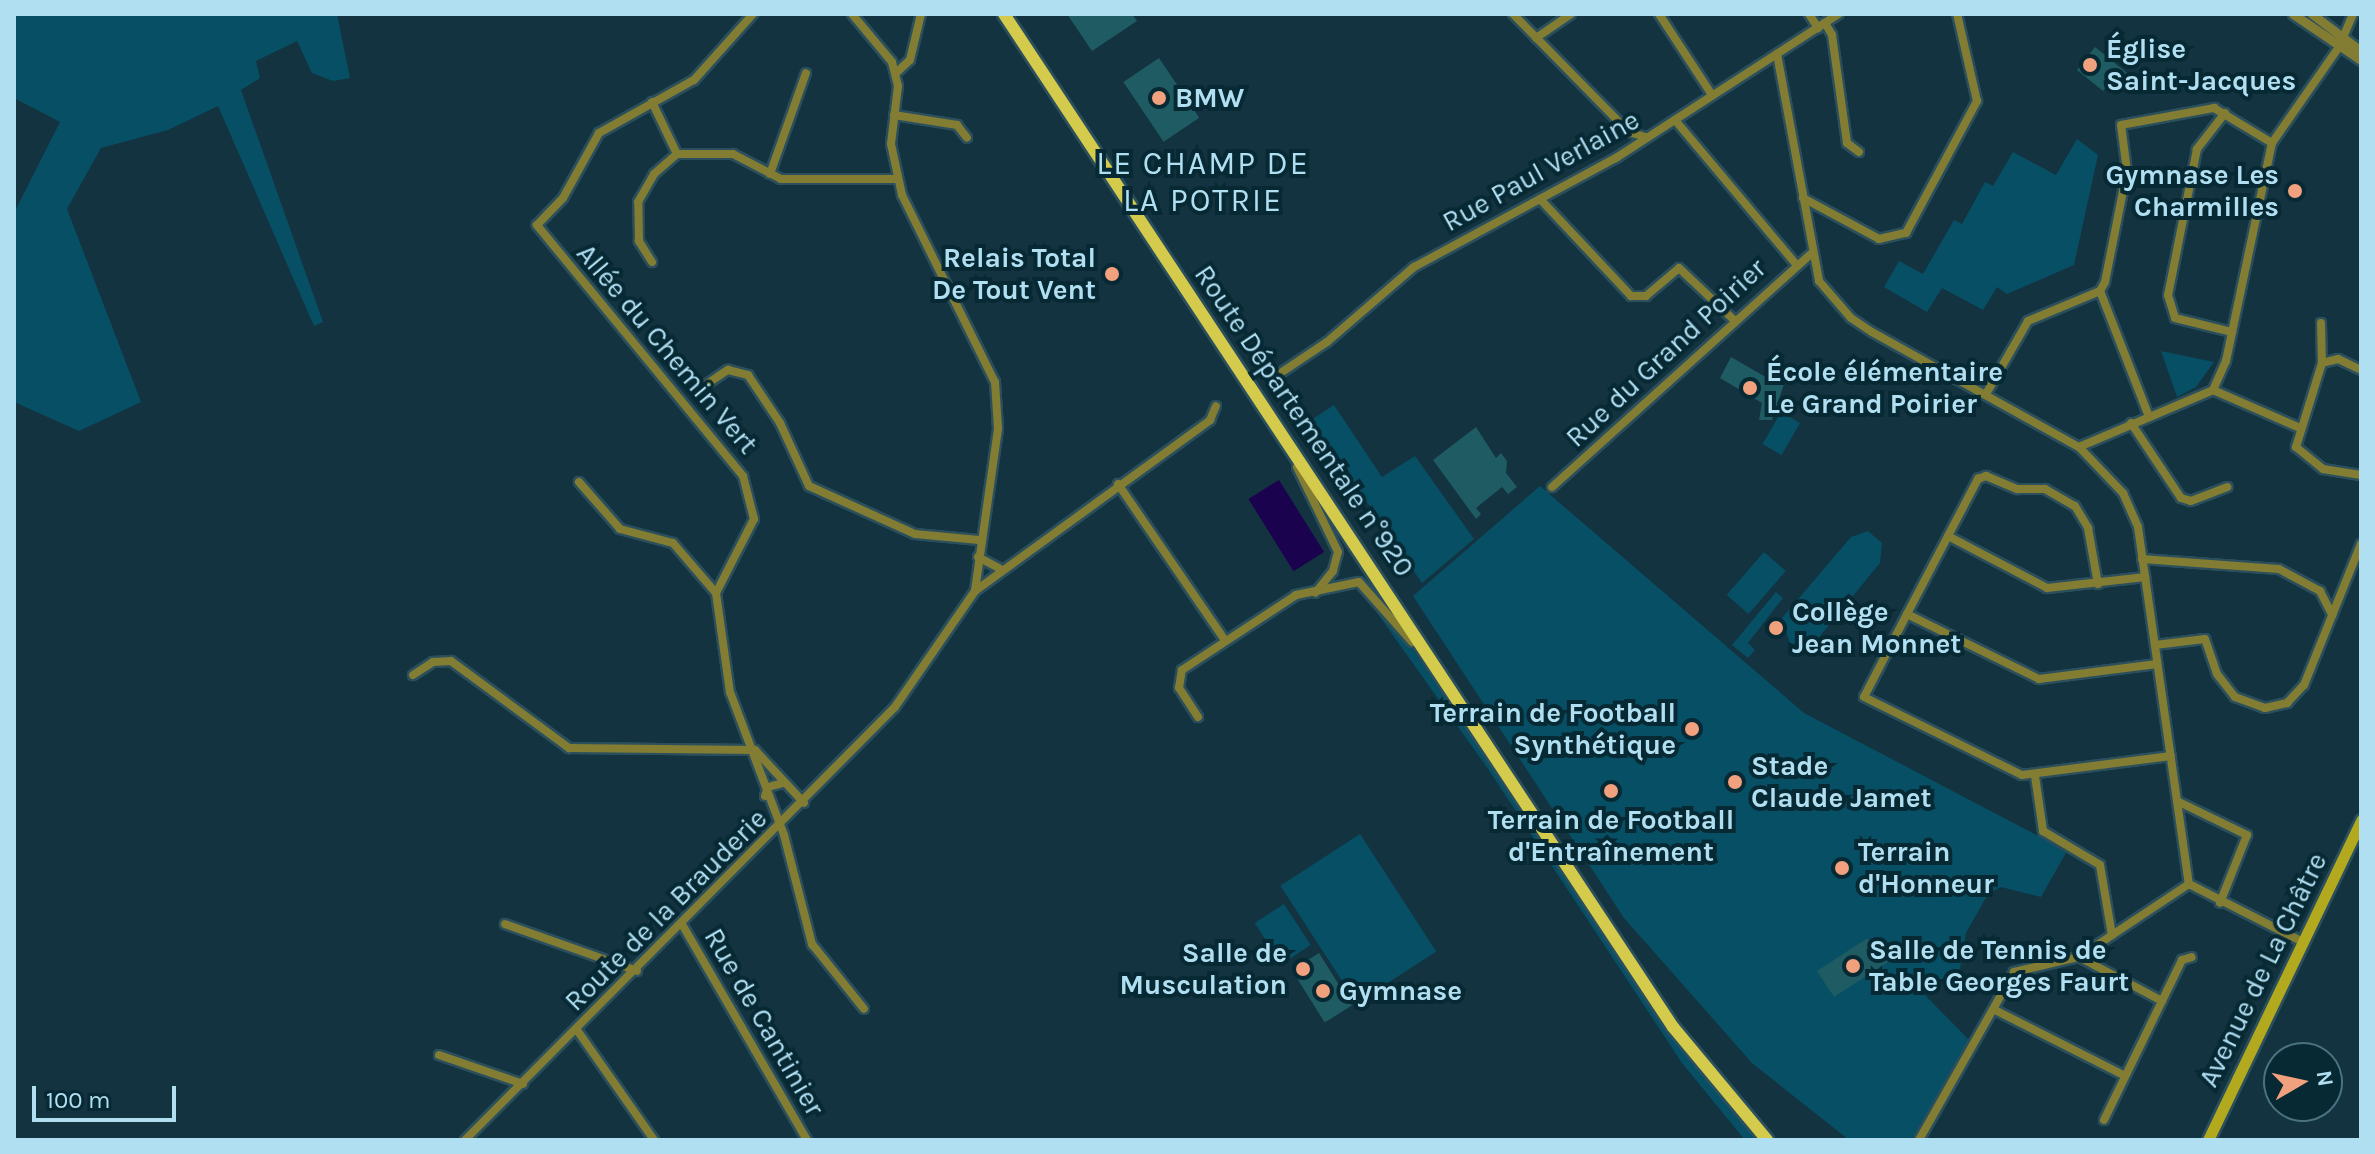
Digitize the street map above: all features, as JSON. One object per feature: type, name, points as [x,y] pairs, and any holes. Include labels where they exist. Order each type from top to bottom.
[{"type":"main road","name":"Route Départementale n°920","points":[[1004,14],[1673,1027],[1767,1140]]},
{"type":"main road","name":"Avenue de La Châtre","points":[[2208,1140],[2361,820]]},
{"type":"street","points":[[677,154],[652,102],[694,80],[753,14]]},
{"type":"street","points":[[852,14],[877,38],[896,73],[897,179],[995,382],[998,429],[979,540],[975,591]]},
{"type":"street","points":[[896,73],[910,60],[921,14]]},
{"type":"street","points":[[1513,14],[1629,132],[1647,137]]},
{"type":"street","points":[[1536,38],[1571,14]]},
{"type":"street","points":[[1659,14],[1712,95]]},
{"type":"street","points":[[1809,14],[1832,35],[1847,143],[1859,152]]},
{"type":"street","name":"Rue Paul Verlaine","points":[[1273,378],[1327,342],[1414,267],[1647,137],[1839,14]]},
{"type":"street","points":[[1803,198],[1879,239],[1906,233],[1977,101],[1957,14]]},
{"type":"street","points":[[2293,14],[2361,60]]},
{"type":"street","points":[[2312,14],[2361,51]]},
{"type":"street","points":[[2213,390],[2232,332],[2272,143],[2339,47],[2353,14]]},
{"type":"street","points":[[1777,54],[1811,254],[1819,281],[1851,318],[2079,447],[2133,509],[2189,884]]},
{"type":"street","points":[[770,174],[806,73]]},
{"type":"street","name":"Allée du Chemin Vert","points":[[652,102],[611,122],[587,153],[563,198],[537,225],[743,476],[754,519],[716,593]]},
{"type":"street","points":[[2149,417],[2100,291],[2127,171],[2121,125],[2204,108],[2225,113],[2272,143]]},
{"type":"street","points":[[2225,113],[2197,149],[2168,295],[2175,318],[2232,332]]},
{"type":"street","points":[[894,115],[957,125],[967,138]]},
{"type":"street","points":[[1675,120],[1795,263]]},
{"type":"street","points":[[652,262],[639,241],[638,202],[654,174],[677,154],[717,150],[791,180],[897,179]]},
{"type":"street","points":[[1540,199],[1631,296],[1646,296],[1679,268],[1733,319]]},
{"type":"street","name":"Rue du Grand Poirier","points":[[1552,487],[1608,442],[1733,319],[1795,263],[1811,254]]},
{"type":"street","points":[[1986,394],[2028,321],[2100,291]]},
{"type":"street","points":[[2321,323],[2322,363],[2296,447],[2304,457],[2331,472],[2361,475]]},
{"type":"street","points":[[2322,363],[2338,359],[2361,370]]},
{"type":"street","points":[[695,392],[728,370],[748,375],[780,423],[809,486],[915,534],[979,540]]},
{"type":"street","points":[[2079,447],[2213,390],[2300,428]]},
{"type":"street","name":"Route de la Brauderie","points":[[465,1140],[683,926],[895,707],[975,591],[999,568],[1210,420],[1216,406]]},
{"type":"street","points":[[1270,413],[1336,540],[1333,571],[1315,593]]},
{"type":"street","points":[[2131,423],[2181,498],[2191,501],[2227,487]]},
{"type":"street","points":[[2098,584],[2082,517],[2067,499],[2045,489],[2017,489],[1982,476],[1864,697],[2013,773],[2035,776],[2171,756]]},
{"type":"street","points":[[579,482],[620,529],[673,543],[716,593],[730,692],[749,752],[779,828],[812,944],[864,1009]]},
{"type":"street","points":[[1118,484],[1225,640]]},
{"type":"street","points":[[1948,536],[2047,588],[2145,577]]},
{"type":"street","points":[[2155,645],[2205,639],[2227,690],[2253,706],[2277,707],[2304,685],[2361,544]]},
{"type":"street","points":[[978,557],[999,568]]},
{"type":"street","points":[[2142,559],[2279,569],[2320,591],[2332,615]]},
{"type":"street","points":[[1198,717],[1179,688],[1179,675],[1225,640],[1291,597],[1352,582],[1368,587],[1464,708]]},
{"type":"street","points":[[1907,614],[2039,679],[2157,664]]},
{"type":"street","points":[[413,675],[433,662],[451,661],[569,748],[758,752],[804,803]]},
{"type":"street","points":[[2035,776],[2043,831],[2100,865],[2112,935]]},
{"type":"street","points":[[765,796],[768,787],[783,783]]},
{"type":"street","points":[[2177,801],[2247,835],[2220,903]]},
{"type":"street","points":[[1919,1140],[2014,972],[2079,957],[2189,884]]},
{"type":"street","points":[[2189,884],[2220,903],[2303,942]]},
{"type":"street","points":[[505,924],[637,971]]},
{"type":"street","name":"Rue de Cantinier","points":[[683,926],[807,1140]]},
{"type":"street","points":[[2079,957],[2162,1001]]},
{"type":"street","points":[[2104,1120],[2182,960],[2192,957]]},
{"type":"street","points":[[1995,1010],[2125,1076]]},
{"type":"street","points":[[577,1030],[654,1140]]},
{"type":"street","points":[[439,1055],[523,1084]]},
{"type":"shaded area","points":[[14,14],[337,14],[350,78],[333,81],[312,73],[297,41],[256,61],[260,78],[241,90],[323,322],[314,326],[218,106],[168,130],[101,148],[67,209],[141,402],[79,431],[14,402],[14,213],[60,122],[14,98]]},
{"type":"shaded area","points":[[2077,139],[2098,155],[2074,265],[2007,294],[1997,287],[1983,310],[1942,288],[1927,312],[1884,287],[1899,261],[1923,274],[1954,220],[1962,224],[1985,182],[1993,186],[2013,152],[2056,175]]},
{"type":"shaded area","points":[[2161,351],[2214,362],[2196,387],[2177,397]]},
{"type":"shaded area","points":[[1334,405],[1382,477],[1415,456],[1474,539],[1422,583],[1311,420]]},
{"type":"shaded area","points":[[1781,412],[1800,423],[1782,455],[1762,444]]},
{"type":"shaded area","points":[[1279,480],[1324,552],[1294,571],[1248,499]]},
{"type":"shaded area","name":"Stade Claude Jamet","points":[[1540,486],[1804,713],[2067,851],[2041,897],[2001,887],[1988,894],[1966,933],[1960,969],[1924,994],[1970,1041],[1911,1140],[1849,1140],[1752,1063],[1624,918],[1413,596]]},
{"type":"shaded area","points":[[1868,531],[1882,543],[1880,563],[1815,642],[1790,644],[1782,618],[1851,537]]},
{"type":"shaded area","points":[[1764,552],[1786,571],[1748,614],[1727,595]]},
{"type":"shaded area","points":[[1360,589],[1397,626],[1683,1052],[1757,1140],[1745,1140],[1682,1063],[1486,766]]},
{"type":"shaded area","points":[[1776,592],[1783,598],[1748,643],[1755,650],[1748,658],[1732,645]]},
{"type":"shaded area","points":[[1360,834],[1436,951],[1357,1003],[1280,886]]},
{"type":"shaded area","points":[[1284,904],[1311,945],[1281,964],[1255,923]]},
{"type":"building","points":[[1067,14],[1132,14],[1137,21],[1092,51]]},
{"type":"building","name":"Église Saint-Jacques","points":[[2095,47],[2136,80],[2128,89],[2114,78],[2103,91],[2077,70]]},
{"type":"building","name":"BMW","points":[[1159,58],[1199,118],[1164,142],[1123,82]]},
{"type":"building","name":"École élémentaire Le Grand Poirier","points":[[1731,357],[1776,383],[1787,375],[1772,420],[1759,420],[1762,403],[1720,378]]},
{"type":"building","points":[[1476,427],[1496,458],[1501,453],[1507,461],[1506,473],[1517,487],[1508,494],[1502,487],[1476,508],[1481,514],[1476,519],[1433,460]]},
{"type":"building","name":"Salle de Tennis de Table Georges Faurt","points":[[1866,939],[1875,940],[1888,962],[1834,997],[1817,971]]},
{"type":"building","name":"Gymnase","points":[[1319,953],[1352,1006],[1325,1023],[1292,970]]},
{"type":"place","name":"Église Saint-Jacques","points":[[2090,65]]},
{"type":"place","name":"BMW","points":[[1159,98]]},
{"type":"place","name":"Gymnase Les Charmilles","points":[[2295,191]]},
{"type":"place","name":"Relais Total De Tout Vent","points":[[1112,274]]},
{"type":"place","name":"École élémentaire Le Grand Poirier","points":[[1750,388]]},
{"type":"place","name":"Collège Jean Monnet","points":[[1776,628]]},
{"type":"place","name":"Terrain de Football Synthétique","points":[[1692,729]]},
{"type":"place","name":"Stade Claude Jamet","points":[[1735,782]]},
{"type":"place","name":"Terrain de Football d'Entraînement","points":[[1611,791]]},
{"type":"place","name":"Terrain d'Honneur","points":[[1842,868]]},
{"type":"place","name":"Salle de Tennis de Table Georges Faurt","points":[[1853,966]]},
{"type":"place","name":"Salle de Musculation","points":[[1303,969]]},
{"type":"place","name":"Gymnase","points":[[1323,991]]},
{"type":"district","name":"LE CHAMP DE LA POTRIE","points":[[1203,184]]}]
